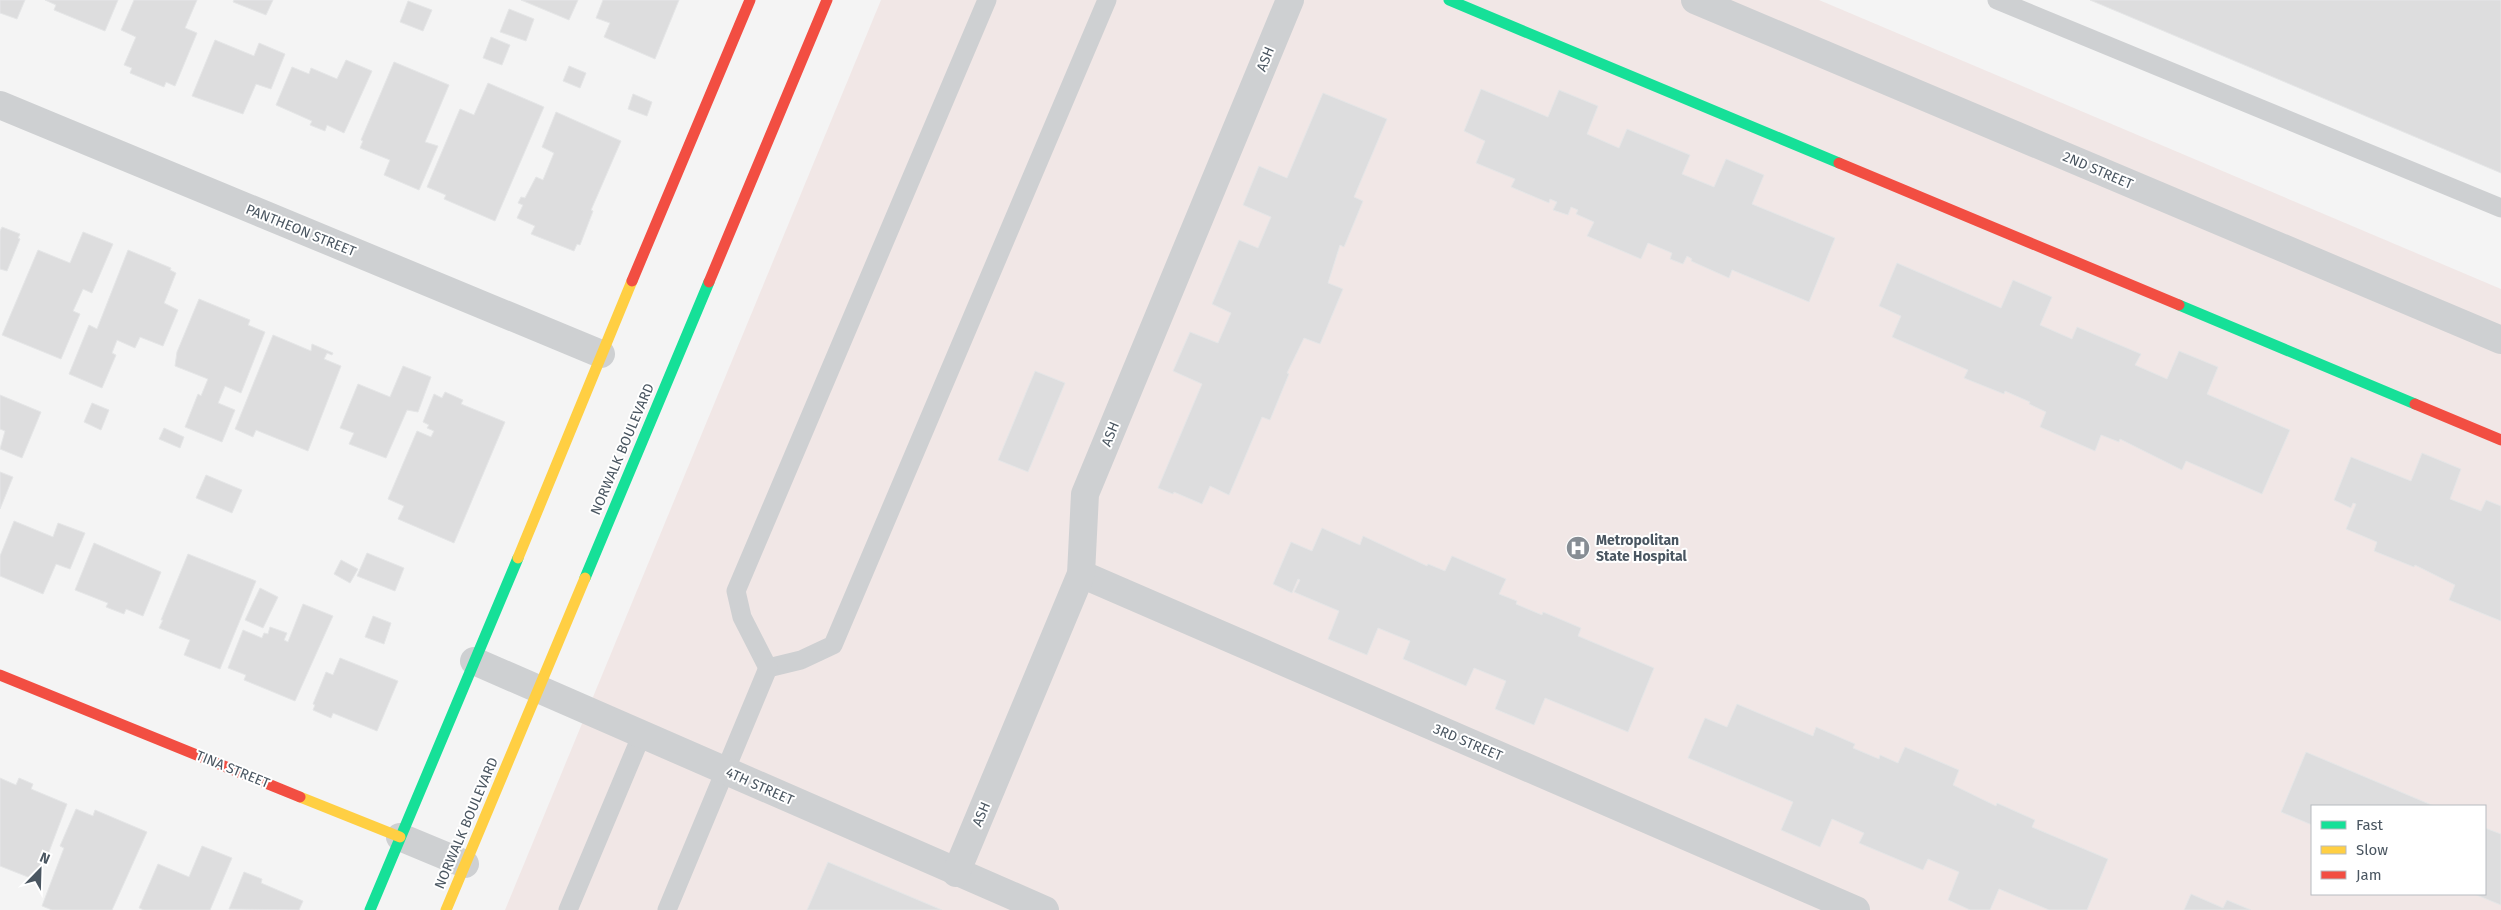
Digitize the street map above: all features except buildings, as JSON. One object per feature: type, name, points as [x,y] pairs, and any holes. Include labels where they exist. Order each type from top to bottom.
[{"type":"main road","points":[[370,910],[571,433],[601,354],[750,0]]},
{"type":"main road","name":"NORWALK BOULEVARD","points":[[446,910],[827,0]]},
{"type":"main road","points":[[1449,0],[2501,440]]},
{"type":"main road","name":"TINA STREET","points":[[0,675],[400,838]]},
{"type":"street","name":"ASH","points":[[956,873],[1081,574],[1085,494],[1290,0]]},
{"type":"street","name":"2ND STREET","points":[[1695,0],[2501,340]]},
{"type":"street","name":"PANTHEON STREET","points":[[0,105],[601,354]]},
{"type":"street","name":"3RD STREET","points":[[1081,574],[1856,910]]},
{"type":"street","name":"4TH STREET","points":[[474,661],[956,873],[1045,910]]},
{"type":"street","name":"TINA STREET","points":[[400,838],[465,864]]},
{"type":"lane","points":[[667,910],[768,668],[742,617],[736,591],[987,0]]},
{"type":"lane","points":[[768,668],[801,660],[833,645],[1107,0]]},
{"type":"lane","points":[[1997,0],[2501,208]]},
{"type":"lane","points":[[568,910],[642,734]]},
{"type":"shaded area","name":"Metropolitan State Hospital","points":[[881,0],[1819,0],[2501,289],[2501,910],[505,910]]},
{"type":"traffic: fast","points":[[1449,0],[1839,163]]},
{"type":"traffic: fast","points":[[585,578],[709,282]]},
{"type":"traffic: fast","points":[[2179,305],[2415,404]]},
{"type":"traffic: fast","points":[[370,910],[518,558]]},
{"type":"traffic: slow","points":[[518,558],[632,281]]},
{"type":"traffic: slow","points":[[446,910],[585,578]]},
{"type":"traffic: slow","points":[[300,797],[400,837]]},
{"type":"traffic: jam","points":[[632,281],[750,0]]},
{"type":"traffic: jam","points":[[709,282],[827,0]]},
{"type":"traffic: jam","points":[[1839,163],[2179,305]]},
{"type":"traffic: jam","points":[[2415,404],[2501,440]]},
{"type":"traffic: jam","points":[[0,675],[300,797]]},
{"type":"place","name":"Metropolitan State Hospital","points":[[1578,548]]}]
